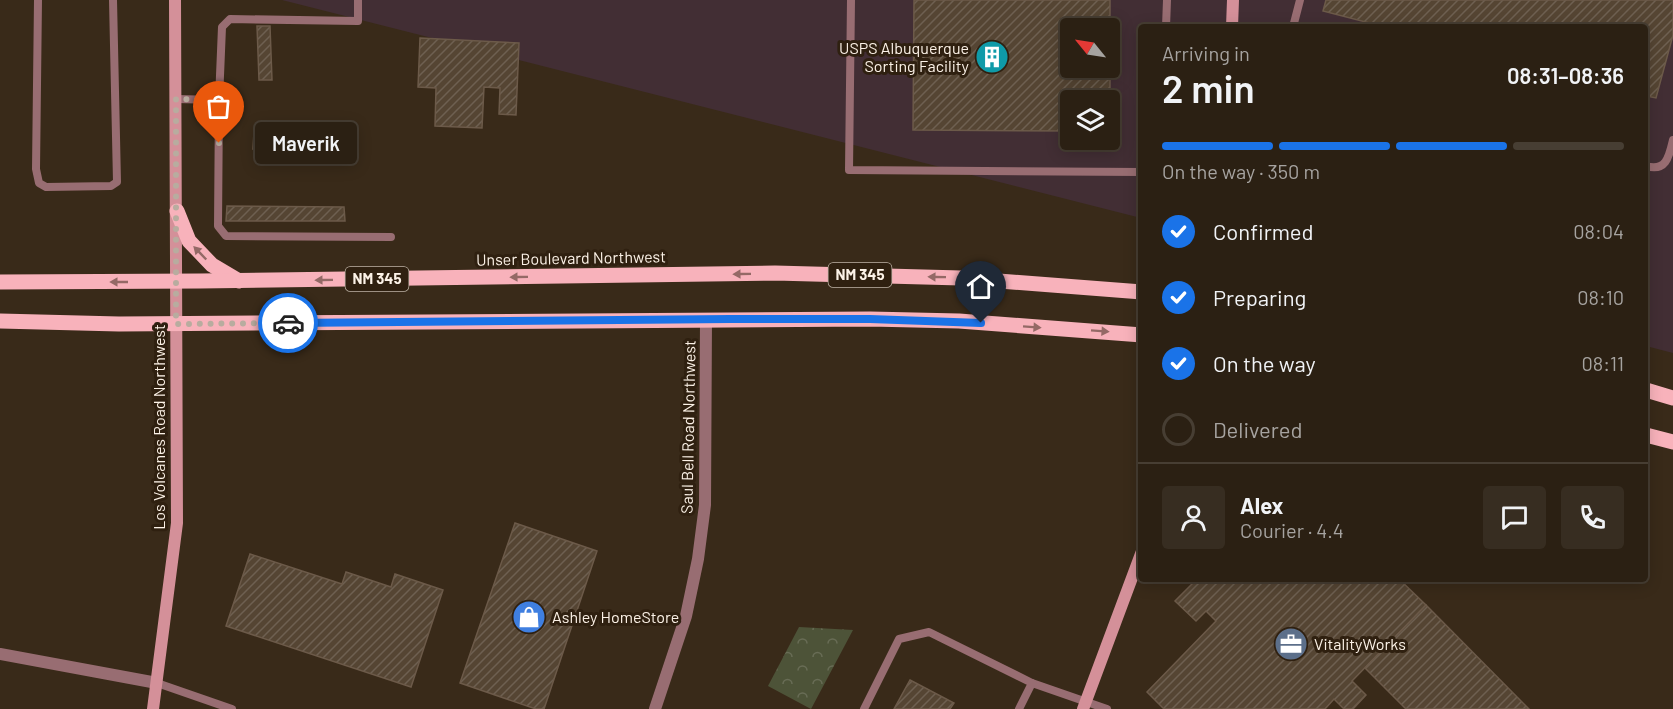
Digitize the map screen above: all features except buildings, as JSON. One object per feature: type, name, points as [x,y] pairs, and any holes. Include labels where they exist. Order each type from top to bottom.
[{"type":"main road","points":[[177,211],[189,241],[212,265],[239,281]]},
{"type":"main road","name":"Unser Boulevard Northwest","points":[[0,282],[177,282],[775,273],[962,278],[1138,292]]},
{"type":"main road","points":[[0,321],[58,324],[706,319],[959,321],[1138,337]]},
{"type":"main road","points":[[1648,391],[1673,398]]},
{"type":"main road","points":[[1648,436],[1673,442]]},
{"type":"street","name":"Los Volcanes Road Northwest","points":[[153,709],[177,523],[175,0]]},
{"type":"street","points":[[1232,24],[1233,0]]},
{"type":"street","name":"Saul Bell Road Northwest","points":[[655,709],[686,615],[698,559],[705,505],[706,319]]},
{"type":"street","points":[[1085,705],[1138,562]]},
{"type":"street","points":[[0,654],[157,683]]},
{"type":"lane","points":[[38,0],[36,169],[39,183],[46,187],[57,187],[111,186],[117,182],[113,0]]},
{"type":"lane","points":[[358,0],[358,21],[230,19],[222,27],[218,226],[226,236],[391,237]]},
{"type":"lane","points":[[851,0],[849,170],[1138,172]]},
{"type":"lane","points":[[1166,24],[1167,0]]},
{"type":"lane","points":[[1294,24],[1300,0]]},
{"type":"lane","points":[[176,99],[219,100]]},
{"type":"lane","points":[[1648,167],[1654,169],[1662,166],[1667,160],[1673,141]]},
{"type":"lane","points":[[864,709],[899,639],[928,633],[1032,683],[1085,705],[1107,709]]},
{"type":"lane","points":[[157,683],[232,709]]},
{"type":"lane","points":[[1019,709],[1032,683]]},
{"type":"lane","points":[[206,709],[211,701]]},
{"type":"shaded area","points":[[282,0],[1673,0],[1673,353],[1648,347],[1648,24],[1138,24],[1138,217]]},
{"type":"green space","points":[[799,627],[853,630],[811,709],[768,686]]},
{"type":"way so far","points":[[219,143],[219,100],[176,99],[176,324],[288,323]]},
{"type":"place","name":"USPS Albuquerque Sorting Facility","points":[[992,57]]},
{"type":"place","name":"Maverik","points":[[219,143]]},
{"type":"place","name":"Ashley HomeStore","points":[[529,617]]},
{"type":"place","name":"VitalityWorks","points":[[1291,644]]},
{"type":"route","points":[[288,323],[730,319],[870,319],[981,323]]}]
